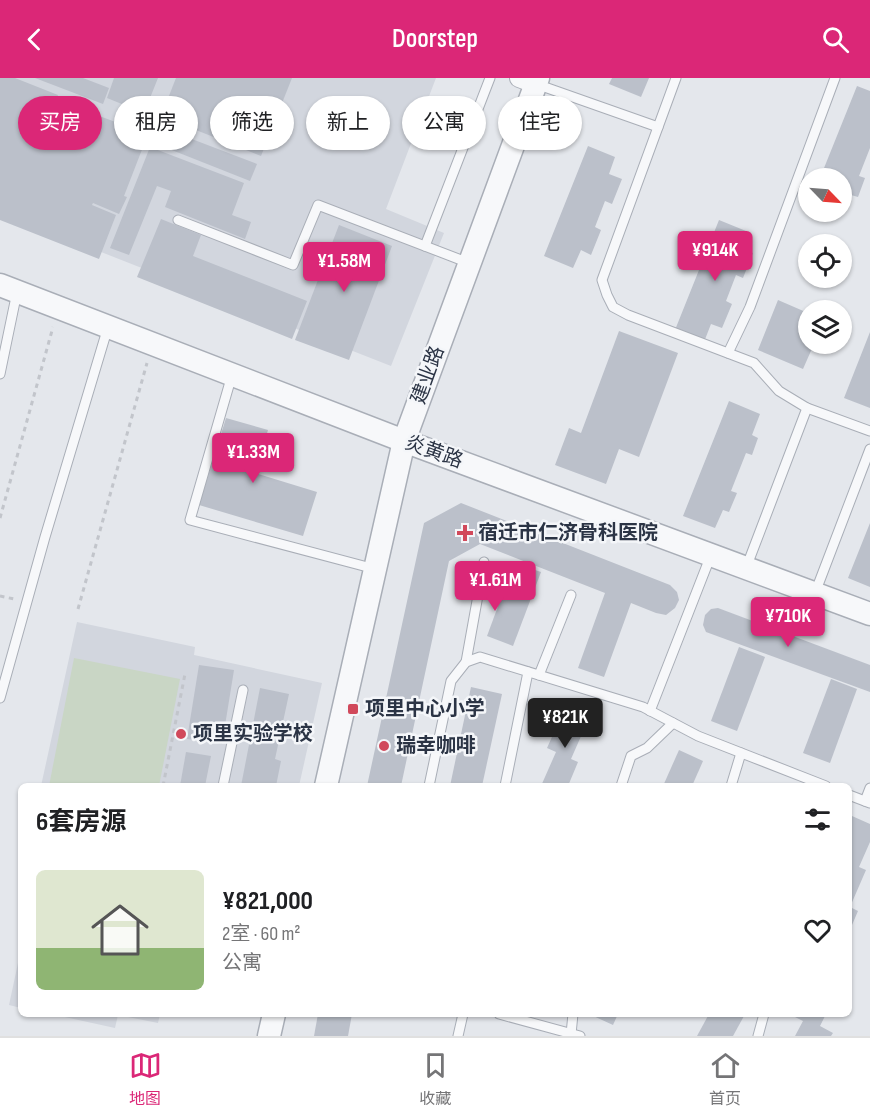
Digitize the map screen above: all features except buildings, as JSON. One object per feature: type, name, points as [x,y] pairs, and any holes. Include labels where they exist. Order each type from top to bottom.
[{"type":"street","name":"建业路","points":[[327,783],[404,441],[469,263],[531,80]]},
{"type":"street","name":"炎黄路","points":[[8,289],[404,441],[870,614]]},
{"type":"street","points":[[269,1036],[273,1017]]},
{"type":"lane","points":[[425,246],[490,78]]},
{"type":"lane","points":[[676,78],[602,280],[613,307],[628,315],[754,363],[779,391],[807,408],[870,431]]},
{"type":"lane","points":[[728,353],[750,307],[836,78]]},
{"type":"lane","points":[[531,80],[658,127]]},
{"type":"lane","points":[[178,220],[293,265],[318,205],[469,263]]},
{"type":"lane","points":[[0,374],[8,289]]},
{"type":"lane","points":[[0,698],[108,327]]},
{"type":"lane","points":[[232,375],[190,520],[375,569]]},
{"type":"lane","points":[[746,568],[807,408]]},
{"type":"lane","points":[[815,593],[870,449]]},
{"type":"lane","points":[[650,711],[711,555]]},
{"type":"lane","points":[[430,783],[451,681],[466,662],[484,562]]},
{"type":"lane","points":[[539,675],[571,595]]},
{"type":"lane","points":[[466,662],[480,657],[643,707],[698,736],[818,783]]},
{"type":"lane","points":[[506,783],[528,672]]},
{"type":"lane","points":[[224,783],[243,690]]},
{"type":"lane","points":[[622,783],[631,756],[647,748],[672,723]]},
{"type":"lane","points":[[732,783],[741,753]]},
{"type":"lane","points":[[852,796],[868,802],[870,788]]},
{"type":"lane","points":[[458,1036],[462,1017]]},
{"type":"lane","points":[[510,1017],[570,1034],[573,1017]]},
{"type":"lane","points":[[758,1036],[763,1017]]},
{"type":"path","points":[[0,518],[59,308]]},
{"type":"path","points":[[78,609],[152,344]]},
{"type":"path","points":[[164,783],[185,674]]},
{"type":"shaded area","points":[[0,78],[436,78],[429,96],[402,96],[402,150],[409,150],[386,209],[444,233],[391,366],[96,250],[40,150],[102,150],[102,96],[18,96],[18,110]]},
{"type":"shaded area","name":"项里实验学校","points":[[77,622],[195,647],[194,655],[322,683],[300,783],[42,783]]},
{"type":"shaded area","points":[[18,963],[18,1007],[9,1005]]},
{"type":"shaded area","points":[[65,1017],[118,1017],[115,1028]]},
{"type":"shaded area","points":[[128,1017],[159,1017],[158,1023]]},
{"type":"green space","points":[[74,658],[180,679],[160,783],[50,783]]},
{"type":"place","name":"宿迁市仁济骨科医院","points":[[465,533]]},
{"type":"place","name":"项里中心小学","points":[[353,709]]},
{"type":"place","name":"项里实验学校","points":[[181,734]]},
{"type":"place","name":"瑞幸咖啡","points":[[384,746]]}]
